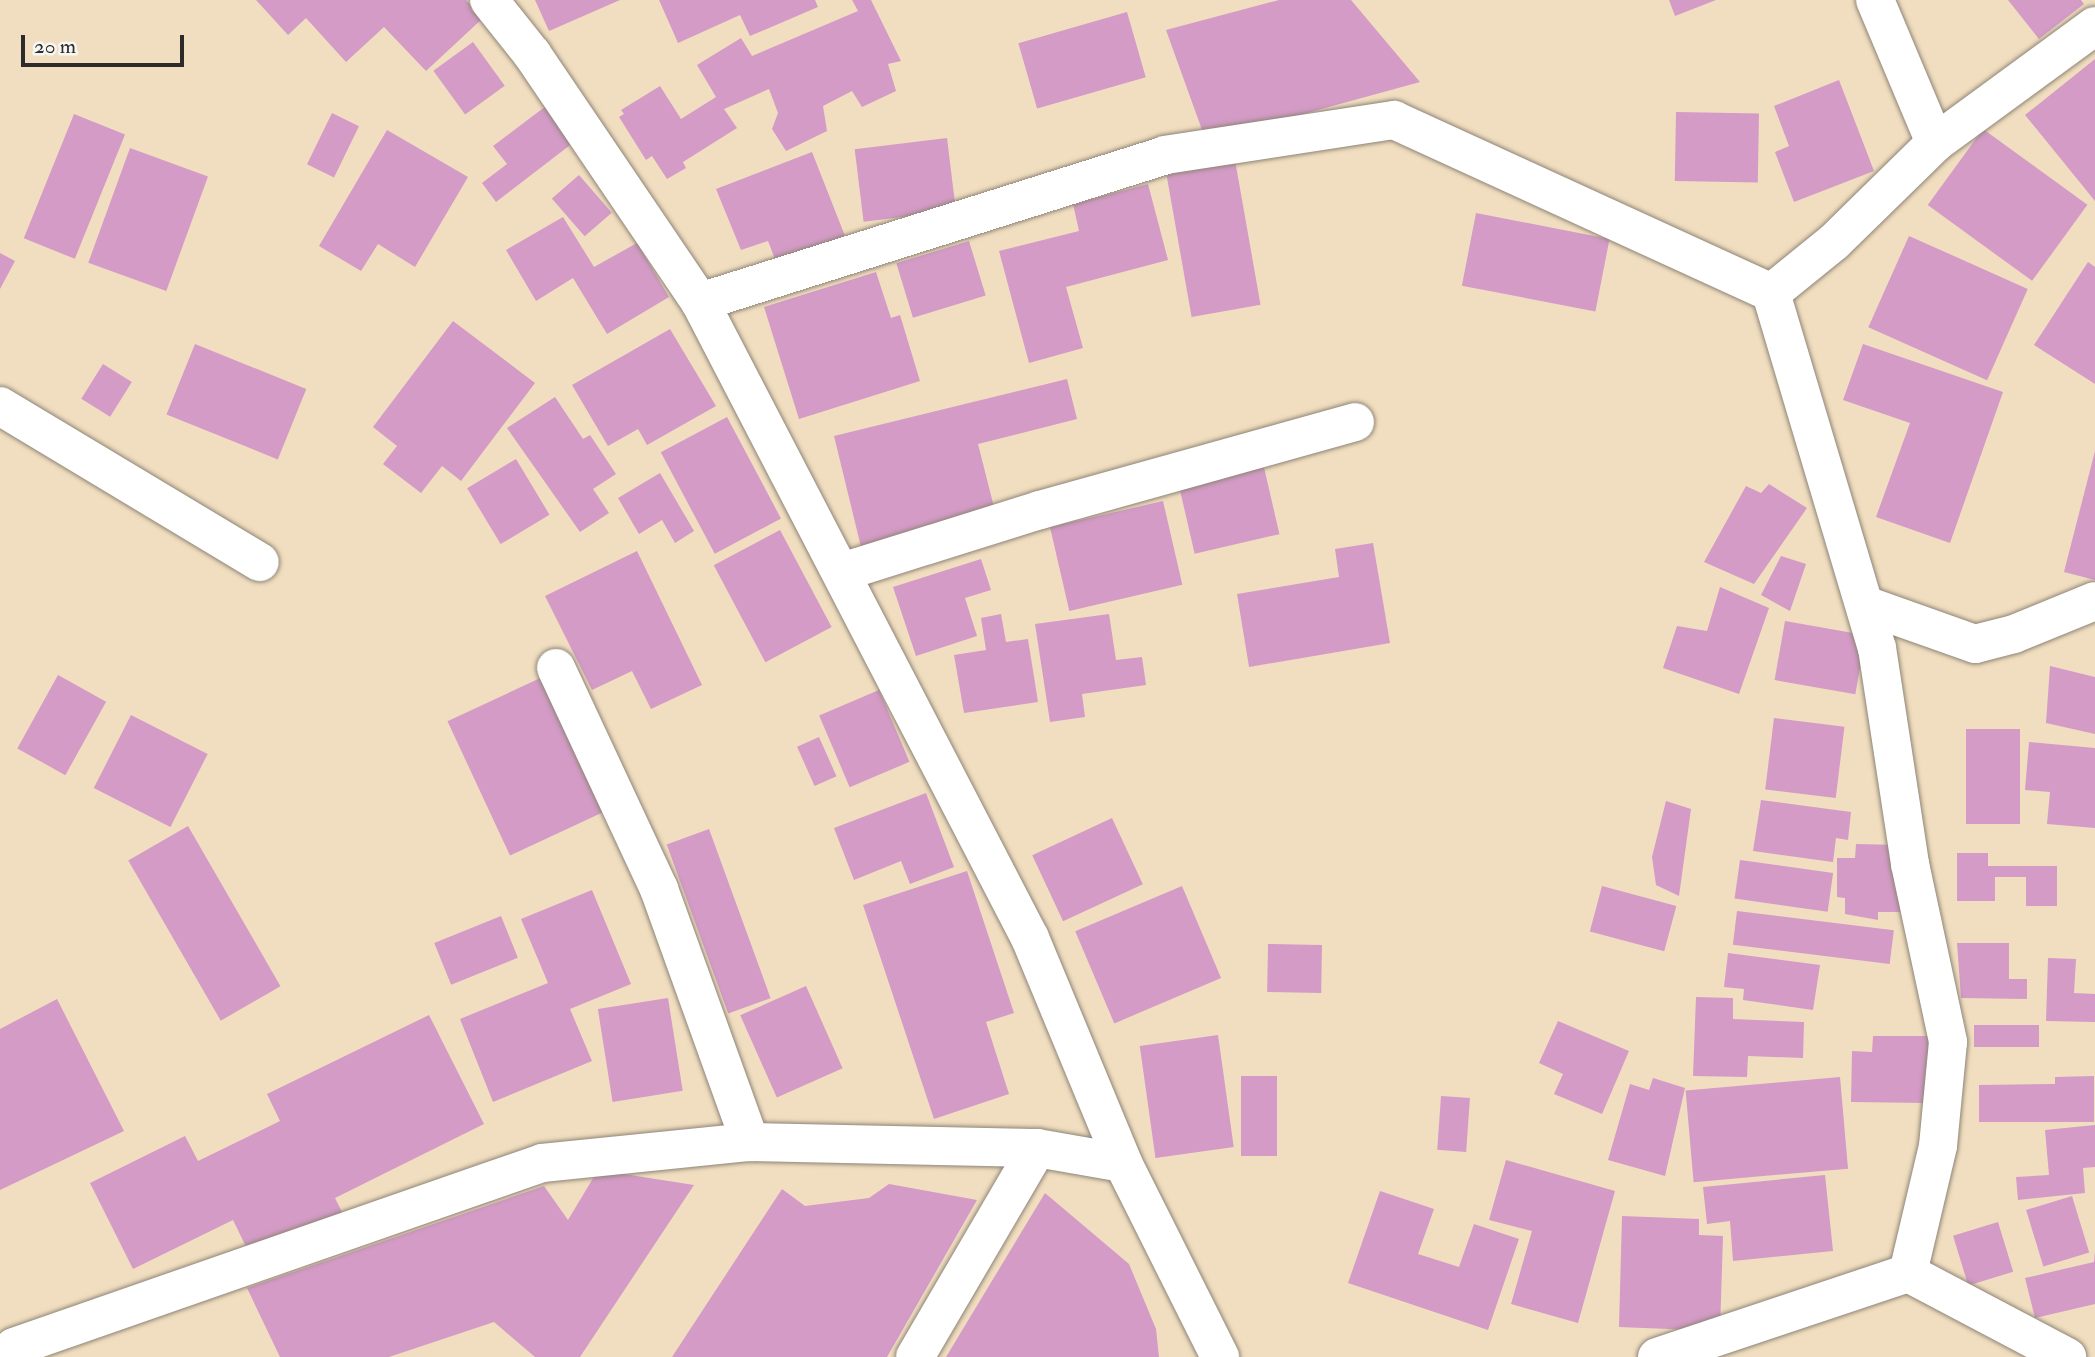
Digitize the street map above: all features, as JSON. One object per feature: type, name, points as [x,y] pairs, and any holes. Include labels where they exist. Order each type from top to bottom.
[{"type":"street","points":[[489,0],[532,54],[700,302],[1030,938],[1123,1163],[1220,1357]]},
{"type":"street","points":[[1875,0],[1935,142]]},
{"type":"street","points":[[1771,293],[1834,242],[1935,142],[2095,26]]},
{"type":"street","points":[[700,302],[1165,155],[1394,120],[1771,293],[1877,648],[1910,864],[1948,1042],[1938,1146],[1908,1273]]},
{"type":"street","points":[[0,406],[260,562]]},
{"type":"street","points":[[842,572],[1040,510],[1355,422]]},
{"type":"street","points":[[1865,606],[1975,644],[2014,634],[2095,601]]},
{"type":"street","points":[[556,667],[659,889],[750,1142]]},
{"type":"street","points":[[7,1357],[14,1347],[542,1163],[750,1142],[1037,1149],[1123,1163]]},
{"type":"street","points":[[915,1357],[1037,1149]]},
{"type":"street","points":[[1657,1357],[1908,1273],[2067,1357]]},
{"type":"building","points":[[256,0],[466,0],[483,18],[426,71],[384,27],[346,62],[306,18],[288,35]]},
{"type":"building","points":[[535,0],[620,0],[549,31]]},
{"type":"building","points":[[659,0],[815,0],[818,7],[750,36],[740,15],[678,43]]},
{"type":"building","points":[[852,0],[871,0],[901,61],[888,64],[896,91],[862,107],[852,91],[823,106],[827,131],[786,151],[772,129],[778,113],[769,89],[724,109],[737,128],[683,162],[686,168],[667,179],[652,156],[646,160],[619,117],[624,114],[621,110],[660,86],[681,119],[716,97],[697,65],[741,38],[752,56],[858,11]]},
{"type":"building","points":[[1279,0],[1351,0],[1420,82],[1206,141],[1166,30]]},
{"type":"building","points":[[1669,0],[1716,0],[1675,16]]},
{"type":"building","points":[[2008,0],[2081,0],[2084,4],[2039,39]]},
{"type":"building","points":[[1127,12],[1146,77],[1037,109],[1018,43]]},
{"type":"building","points":[[473,42],[505,86],[465,114],[433,71]]},
{"type":"building","points":[[2095,59],[2095,201],[2025,115]]},
{"type":"building","points":[[1839,80],[1874,171],[1794,202],[1775,152],[1789,146],[1774,106]]},
{"type":"building","points":[[550,103],[578,139],[496,202],[482,183],[507,164],[493,146]]},
{"type":"building","points":[[1676,112],[1759,113],[1758,182],[1675,181]]},
{"type":"building","points":[[332,113],[359,126],[334,177],[307,164]]},
{"type":"building","points":[[74,114],[125,135],[75,259],[24,238]]},
{"type":"building","points":[[1983,129],[2087,205],[2032,281],[1928,205]]},
{"type":"building","points":[[387,130],[468,177],[415,267],[378,244],[361,271],[319,246]]},
{"type":"building","points":[[947,138],[956,210],[864,222],[855,149]]},
{"type":"building","points":[[130,148],[208,176],[166,291],[88,263]]},
{"type":"building","points":[[812,152],[847,241],[778,267],[768,241],[741,250],[716,189]]},
{"type":"building","points":[[1235,160],[1261,305],[1192,317],[1166,172]]},
{"type":"building","points":[[579,175],[612,213],[585,236],[552,199]]},
{"type":"building","points":[[1148,184],[1168,260],[1066,287],[1083,348],[1029,363],[999,251],[1079,231],[1073,204]]},
{"type":"building","points":[[1476,213],[1610,239],[1595,312],[1462,286]]},
{"type":"building","points":[[563,217],[594,267],[637,243],[669,297],[607,334],[573,278],[536,301],[506,250]]},
{"type":"building","points":[[1909,236],[2028,289],[1987,380],[1868,327]]},
{"type":"building","points":[[969,241],[986,296],[913,318],[896,263]]},
{"type":"building","points":[[0,253],[15,261],[0,289]]},
{"type":"building","points":[[2088,262],[2095,267],[2095,384],[2034,345]]},
{"type":"building","points":[[876,272],[891,318],[900,315],[920,381],[799,419],[764,307]]},
{"type":"building","points":[[453,321],[535,383],[461,481],[442,466],[421,493],[383,464],[397,446],[373,427]]},
{"type":"building","points":[[670,329],[716,406],[647,445],[638,429],[608,446],[572,385]]},
{"type":"building","points":[[195,344],[306,389],[278,459],[167,414]]},
{"type":"building","points":[[1863,344],[2003,392],[1950,543],[1876,517],[1910,423],[1843,400]]},
{"type":"building","points":[[103,364],[132,382],[110,417],[81,399]]},
{"type":"building","points":[[1067,379],[1077,419],[978,444],[996,515],[861,547],[834,436]]},
{"type":"building","points":[[555,397],[583,439],[590,435],[616,474],[593,489],[609,513],[580,532],[507,428]]},
{"type":"building","points":[[727,417],[781,519],[715,554],[661,452]]},
{"type":"building","points":[[2095,451],[2095,580],[2064,572]]},
{"type":"building","points":[[516,459],[549,515],[501,544],[467,488]]},
{"type":"building","points":[[1263,463],[1279,534],[1195,554],[1178,483]]},
{"type":"building","points":[[660,473],[694,531],[675,543],[662,520],[639,534],[618,498]]},
{"type":"building","points":[[1769,484],[1807,508],[1754,584],[1704,562],[1746,486],[1761,493]]},
{"type":"building","points":[[1163,501],[1182,585],[1069,611],[1050,527]]},
{"type":"building","points":[[780,530],[832,627],[765,662],[714,565]]},
{"type":"building","points":[[1373,543],[1390,643],[1249,667],[1237,594],[1339,577],[1335,549]]},
{"type":"building","points":[[637,551],[702,685],[651,709],[632,671],[592,690],[545,596]]},
{"type":"building","points":[[1781,556],[1806,564],[1790,611],[1761,595]]},
{"type":"building","points":[[981,559],[991,590],[965,598],[977,636],[916,656],[893,587]]},
{"type":"building","points":[[1720,587],[1769,608],[1739,694],[1663,668],[1677,626],[1707,631]]},
{"type":"building","points":[[1001,614],[1006,642],[1028,639],[1038,702],[964,713],[954,655],[986,650],[981,618]]},
{"type":"building","points":[[1109,614],[1116,660],[1142,657],[1146,685],[1082,694],[1085,717],[1050,722],[1035,624]]},
{"type":"building","points":[[1785,621],[1866,635],[1855,694],[1775,680]]},
{"type":"building","points":[[2050,666],[2095,677],[2095,734],[2046,723]]},
{"type":"building","points":[[549,674],[612,808],[510,855],[447,721]]},
{"type":"building","points":[[58,675],[106,702],[65,775],[17,748]]},
{"type":"building","points":[[879,690],[909,762],[850,787],[819,715]]},
{"type":"building","points":[[131,715],[208,754],[170,827],[94,788]]},
{"type":"building","points":[[1774,718],[1844,727],[1836,798],[1765,789]]},
{"type":"building","points":[[1966,729],[2020,729],[2020,824],[1966,824]]},
{"type":"building","points":[[819,737],[836,776],[815,786],[797,747]]},
{"type":"building","points":[[2029,742],[2095,748],[2095,828],[2047,824],[2050,792],[2025,790]]},
{"type":"building","points":[[926,793],[954,867],[910,884],[901,861],[854,880],[834,828]]},
{"type":"building","points":[[1761,800],[1851,812],[1848,840],[1836,838],[1833,862],[1753,851]]},
{"type":"building","points":[[1666,801],[1691,809],[1679,896],[1656,885],[1652,857]]},
{"type":"building","points":[[1112,818],[1143,884],[1063,921],[1032,855]]},
{"type":"building","points":[[188,826],[280,986],[221,1021],[128,860]]},
{"type":"building","points":[[709,829],[771,998],[728,1014],[667,844]]},
{"type":"building","points":[[1856,844],[1899,845],[1904,912],[1878,912],[1878,920],[1845,914],[1845,898],[1837,897],[1837,858],[1855,858]]},
{"type":"building","points":[[1957,853],[1988,853],[1988,866],[2057,866],[2057,906],[2026,906],[2026,877],[1995,877],[1995,901],[1957,901]]},
{"type":"building","points":[[1740,860],[1833,873],[1828,912],[1735,899]]},
{"type":"building","points":[[967,871],[1014,1013],[986,1022],[1009,1094],[934,1119],[863,905]]},
{"type":"building","points":[[1182,886],[1221,978],[1114,1023],[1075,931]]},
{"type":"building","points":[[1602,886],[1676,906],[1664,951],[1590,931]]},
{"type":"building","points":[[592,890],[631,984],[570,1009],[592,1061],[493,1102],[460,1019],[548,983],[521,919]]},
{"type":"building","points":[[1737,911],[1894,930],[1890,964],[1733,945]]},
{"type":"building","points":[[501,916],[518,958],[451,985],[434,943]]},
{"type":"building","points":[[1957,943],[2009,943],[2009,979],[2027,979],[2027,999],[1961,998]]},
{"type":"building","points":[[1268,944],[1322,945],[1321,993],[1267,992]]},
{"type":"building","points":[[1728,953],[1820,965],[1813,1010],[1743,1000],[1744,989],[1724,987]]},
{"type":"building","points":[[2048,958],[2076,959],[2074,993],[2095,994],[2095,1022],[2046,1021]]},
{"type":"building","points":[[806,986],[843,1068],[777,1098],[740,1015]]},
{"type":"building","points":[[1696,997],[1733,998],[1733,1019],[1804,1022],[1803,1058],[1748,1056],[1747,1077],[1693,1076]]},
{"type":"building","points":[[668,998],[683,1091],[613,1102],[598,1009]]},
{"type":"building","points":[[57,999],[124,1131],[0,1190],[0,1029]]},
{"type":"building","points":[[429,1015],[484,1124],[335,1198],[344,1216],[253,1261],[233,1220],[133,1269],[90,1183],[185,1136],[198,1161],[280,1121],[267,1094]]},
{"type":"building","points":[[1558,1021],[1629,1051],[1602,1114],[1554,1094],[1563,1074],[1539,1063]]},
{"type":"building","points":[[1974,1025],[2039,1025],[2039,1047],[1974,1047]]},
{"type":"building","points":[[1218,1035],[1234,1147],[1155,1158],[1140,1046]]},
{"type":"building","points":[[1873,1036],[1928,1036],[1928,1103],[1851,1102],[1852,1051],[1872,1052]]},
{"type":"building","points":[[1241,1076],[1277,1076],[1277,1156],[1241,1156]]},
{"type":"building","points":[[2094,1076],[2094,1122],[1979,1122],[1979,1085],[2055,1084],[2055,1077]]},
{"type":"building","points":[[1840,1077],[1848,1169],[1694,1182],[1686,1091]]},
{"type":"building","points":[[1653,1078],[1685,1088],[1665,1176],[1608,1160],[1630,1084],[1649,1090]]},
{"type":"building","points":[[1441,1096],[1470,1098],[1466,1152],[1437,1150]]},
{"type":"building","points":[[2095,1125],[2095,1167],[2083,1168],[2085,1193],[2018,1200],[2016,1177],[2049,1175],[2045,1130]]},
{"type":"building","points":[[1506,1160],[1615,1191],[1578,1323],[1511,1304],[1532,1231],[1489,1220]]},
{"type":"building","points":[[598,1170],[694,1185],[580,1357],[535,1357],[494,1322],[389,1357],[280,1357],[247,1288],[544,1186],[568,1220]]},
{"type":"building","points":[[1825,1175],[1833,1251],[1733,1261],[1730,1221],[1707,1224],[1703,1187]]},
{"type":"building","points":[[889,1184],[977,1200],[887,1357],[672,1357],[782,1189],[805,1206],[869,1198]]},
{"type":"building","points":[[1380,1191],[1434,1209],[1418,1254],[1459,1267],[1474,1224],[1519,1239],[1488,1330],[1348,1283]]},
{"type":"building","points":[[1045,1193],[1129,1264],[1156,1329],[1159,1357],[946,1357]]},
{"type":"building","points":[[2072,1196],[2089,1252],[2043,1266],[2026,1210]]},
{"type":"building","points":[[1622,1216],[1699,1219],[1699,1235],[1723,1236],[1720,1331],[1619,1327]]},
{"type":"building","points":[[1998,1222],[2013,1272],[1968,1285],[1953,1236]]},
{"type":"building","points":[[2095,1251],[2095,1304],[2035,1318],[2025,1278],[2094,1262]]}]
